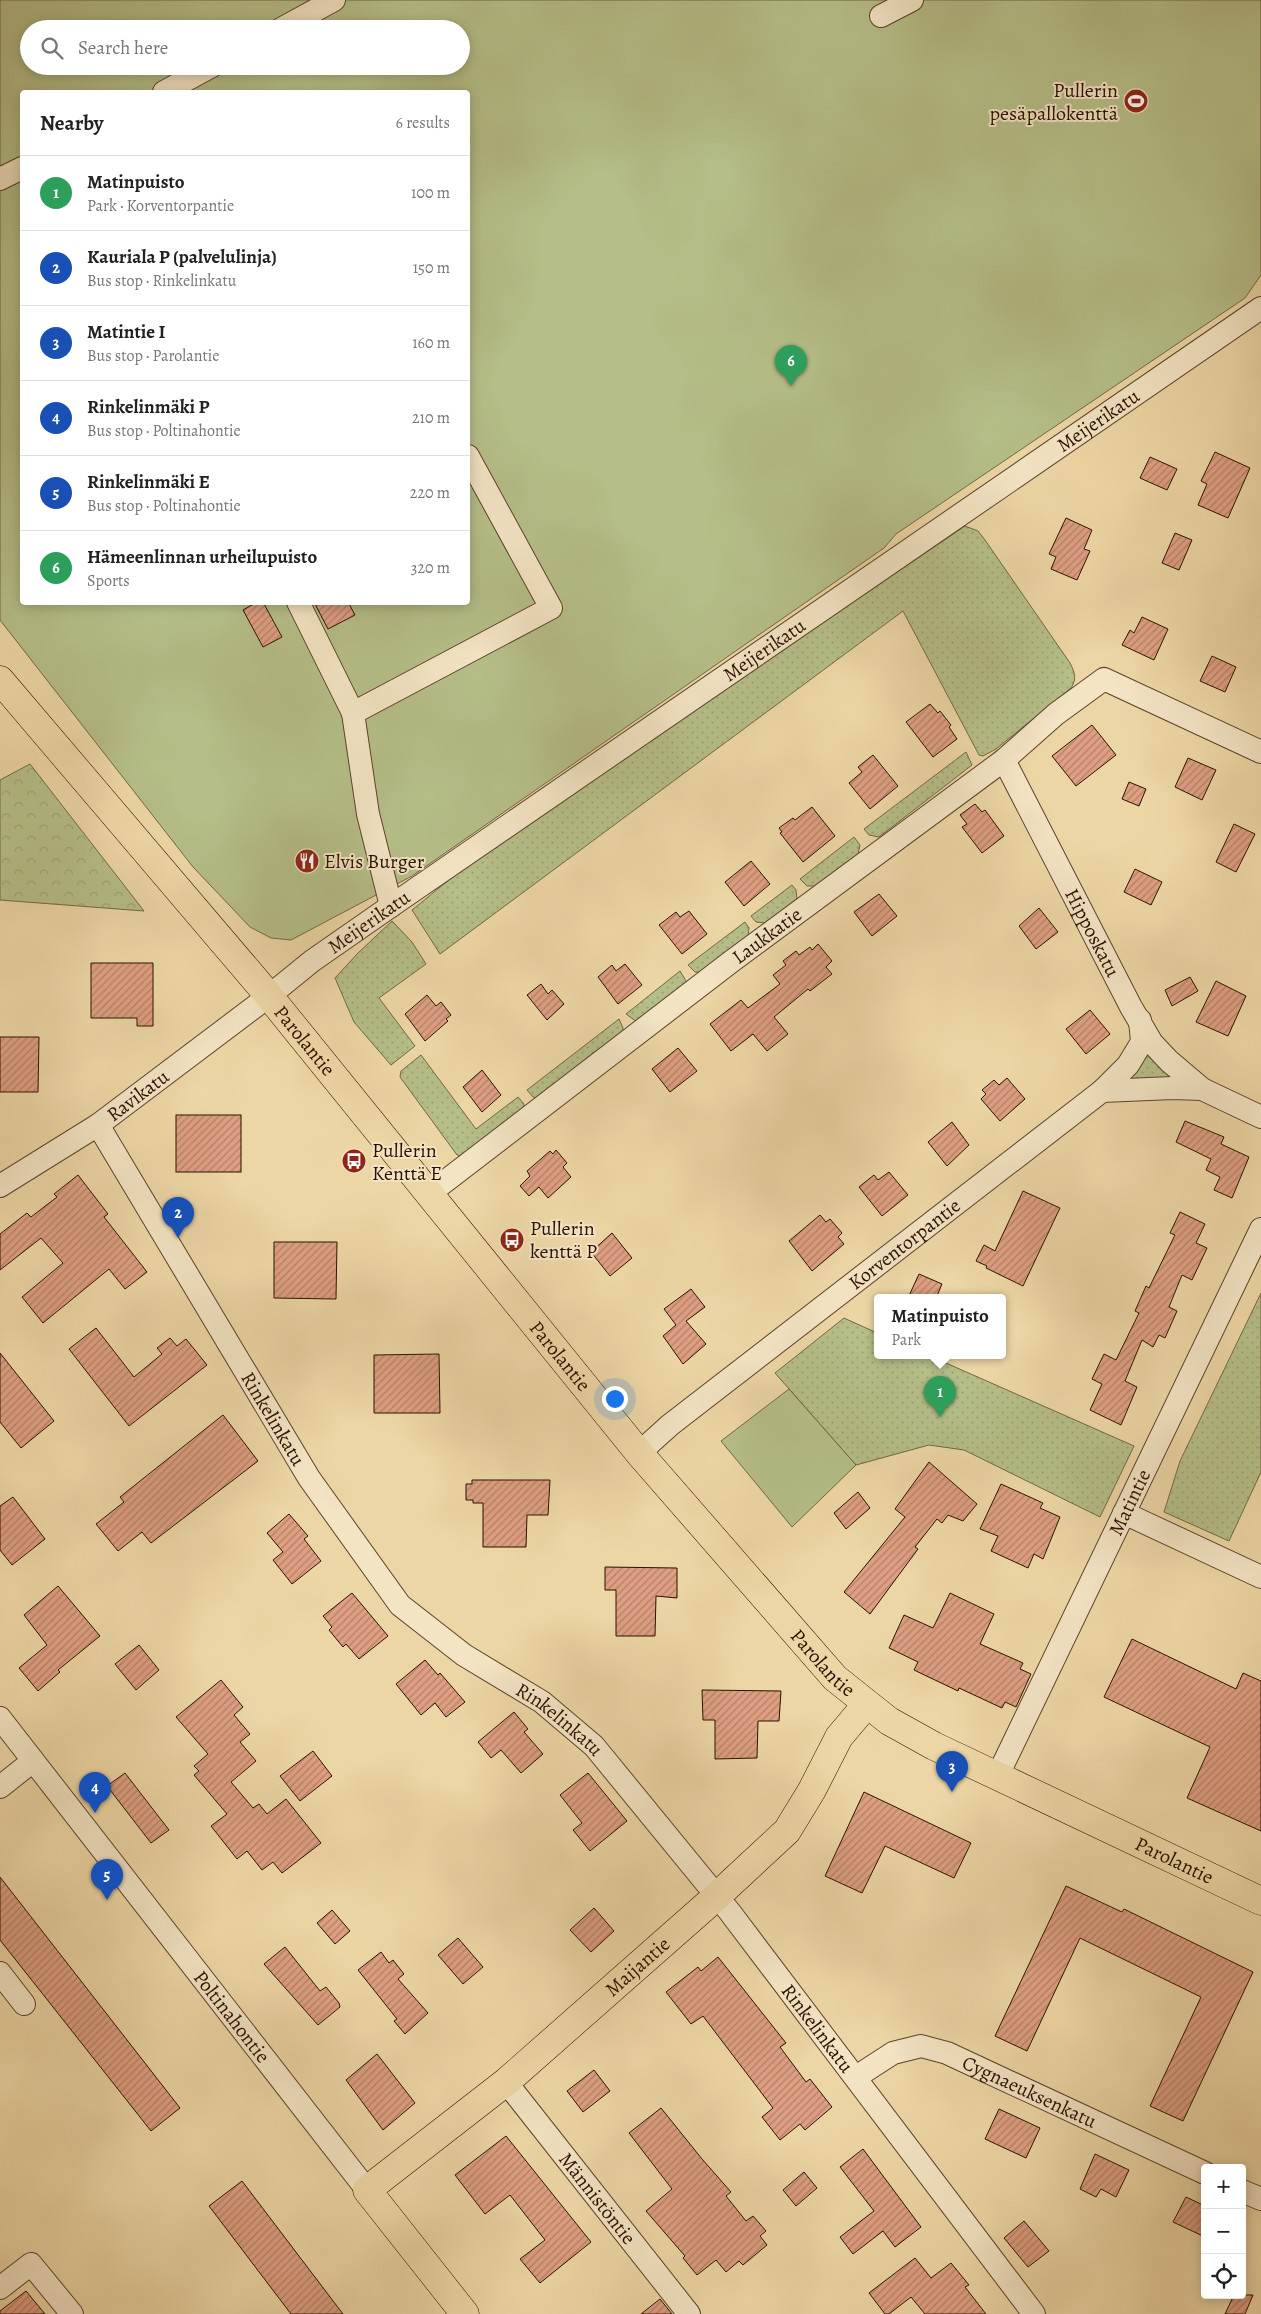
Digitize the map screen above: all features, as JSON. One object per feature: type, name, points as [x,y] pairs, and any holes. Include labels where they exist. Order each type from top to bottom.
[{"type":"main road","name":"Parolantie","points":[[0,680],[269,996],[639,1452],[835,1678],[866,1705],[889,1721],[997,1777],[1261,1901]]},
{"type":"main road","name":"Maijantie","points":[[367,2190],[506,2082],[717,1896],[787,1830],[812,1790],[838,1737],[866,1705]]},
{"type":"main road","name":"Poltinahontie","points":[[367,2190],[464,2314]]},
{"type":"street","points":[[297,20],[334,0]]},
{"type":"street","points":[[881,16],[912,0]]},
{"type":"street","points":[[168,90],[195,75]]},
{"type":"street","points":[[0,179],[20,169]]},
{"type":"street","name":"Meijerikatu","points":[[269,996],[312,962],[391,906],[1261,308]]},
{"type":"street","points":[[353,712],[551,608],[470,460]]},
{"type":"street","points":[[300,605],[353,712],[368,814],[391,906]]},
{"type":"street","name":"Laukkatie","points":[[430,1193],[740,956],[1004,760],[1056,714],[1104,679],[1261,752]]},
{"type":"street","name":"Hipposkatu","points":[[1004,760],[1152,1042],[1169,1061],[1202,1090]]},
{"type":"street","name":"Ravikatu","points":[[0,1186],[98,1125],[269,996]]},
{"type":"street","name":"Korventorpantie","points":[[639,1452],[676,1421],[1102,1090],[1128,1065],[1142,1042],[1140,1020]]},
{"type":"street","points":[[1102,1090],[1173,1088],[1202,1090],[1261,1117]]},
{"type":"street","name":"Rinkelinkatu","points":[[98,1125],[310,1478],[400,1605],[464,1655],[542,1702],[594,1746],[717,1896],[1034,2314]]},
{"type":"street","name":"Matintie","points":[[997,1777],[1261,1229]]},
{"type":"street","points":[[1124,1513],[1261,1577]]},
{"type":"street","name":"Poltinahontie","points":[[0,1718],[367,2190]]},
{"type":"street","points":[[0,1787],[33,1761]]},
{"type":"street","points":[[0,1972],[24,2004]]},
{"type":"street","name":"Cygnaeuksenkatu","points":[[856,2077],[892,2053],[921,2046],[947,2054],[1201,2171]]},
{"type":"street","name":"Männistöntie","points":[[506,2082],[689,2314]]},
{"type":"street","points":[[1246,2193],[1261,2199]]},
{"type":"street","points":[[0,2288],[31,2264],[72,2314]]},
{"type":"green space","points":[[0,0],[1261,0],[1261,275],[1245,298],[896,534],[884,548],[412,876],[291,940],[271,938],[250,927],[193,867],[0,620]]},
{"type":"green space","points":[[965,526],[978,531],[985,540],[1070,663],[1075,676],[1071,688],[996,749],[983,756],[979,755],[903,611],[440,954],[412,910],[471,862]]},
{"type":"green space","points":[[966,752],[972,765],[879,837],[869,835],[864,829]]},
{"type":"green space","points":[[30,764],[144,911],[0,900],[0,780]]},
{"type":"green space","points":[[854,837],[860,845],[858,854],[815,886],[807,886],[800,879]]},
{"type":"green space","points":[[792,885],[796,890],[797,899],[765,923],[756,922],[751,916]]},
{"type":"green space","points":[[392,921],[412,942],[426,964],[379,998],[415,1046],[391,1065],[354,1022],[335,978]]},
{"type":"green space","points":[[745,922],[749,928],[748,936],[700,972],[695,972],[688,965]]},
{"type":"green space","points":[[680,971],[686,981],[684,987],[637,1022],[626,1014]]},
{"type":"green space","points":[[619,1019],[623,1028],[622,1036],[542,1099],[533,1097],[527,1090]]},
{"type":"green space","points":[[421,1055],[476,1129],[518,1097],[524,1104],[523,1113],[467,1157],[457,1155],[400,1077],[401,1071]]},
{"type":"green space","points":[[1150,1055],[1176,1080],[1129,1080],[1145,1056]]},
{"type":"green space","points":[[1261,1293],[1261,1472],[1229,1541],[1164,1512],[1180,1461]]},
{"type":"green space","points":[[844,1318],[874,1332],[874,1359],[937,1359],[1134,1446],[1100,1517],[964,1450],[929,1445],[856,1465],[775,1373]]},
{"type":"green space","points":[[789,1389],[856,1465],[792,1527],[721,1441]]},
{"type":"building","points":[[1215,452],[1250,468],[1228,518],[1198,505],[1207,484],[1201,481]]},
{"type":"building","points":[[1150,457],[1177,469],[1167,490],[1140,478]]},
{"type":"building","points":[[1066,518],[1092,530],[1084,549],[1090,551],[1077,580],[1051,569],[1056,557],[1049,554]]},
{"type":"building","points":[[1175,533],[1192,540],[1179,570],[1162,563]]},
{"type":"building","points":[[252,605],[265,605],[282,637],[263,647],[243,610]]},
{"type":"building","points":[[316,605],[350,605],[355,615],[328,629]]},
{"type":"building","points":[[1142,617],[1168,629],[1154,660],[1122,645],[1130,630],[1134,633]]},
{"type":"building","points":[[1212,656],[1236,667],[1225,692],[1200,681]]},
{"type":"building","points":[[930,704],[938,713],[940,711],[951,725],[949,727],[957,739],[933,757],[906,722]]},
{"type":"building","points":[[1092,725],[1116,755],[1076,786],[1052,756]]},
{"type":"building","points":[[873,755],[898,786],[870,809],[849,783],[862,772],[858,767]]},
{"type":"building","points":[[1188,758],[1216,770],[1202,800],[1175,787]]},
{"type":"building","points":[[1129,782],[1146,789],[1139,806],[1122,799]]},
{"type":"building","points":[[975,804],[982,812],[985,810],[1004,836],[982,853],[962,827],[967,824],[960,815]]},
{"type":"building","points":[[812,807],[835,836],[803,862],[780,833],[782,832],[779,828],[793,818],[795,820]]},
{"type":"building","points":[[1234,824],[1255,834],[1236,872],[1216,862]]},
{"type":"building","points":[[751,861],[770,884],[744,906],[725,882]]},
{"type":"building","points":[[1135,869],[1162,882],[1151,905],[1124,892]]},
{"type":"building","points":[[879,894],[897,916],[872,936],[854,912]]},
{"type":"building","points":[[1039,908],[1058,932],[1036,949],[1019,926]]},
{"type":"building","points":[[689,911],[707,934],[682,954],[659,925],[676,912],[680,917]]},
{"type":"building","points":[[818,944],[832,961],[826,967],[832,974],[810,991],[808,989],[774,1017],[788,1034],[767,1051],[753,1034],[731,1051],[710,1024],[741,1000],[748,1008],[780,984],[773,975],[786,965],[783,961],[796,951],[799,955],[810,947],[812,950]]},
{"type":"building","points":[[91,963],[153,963],[153,1026],[137,1026],[137,1018],[91,1018]]},
{"type":"building","points":[[625,964],[642,985],[618,1004],[598,977],[612,965],[616,971]]},
{"type":"building","points":[[1190,977],[1198,991],[1172,1006],[1165,990]]},
{"type":"building","points":[[1216,981],[1246,996],[1228,1036],[1196,1022]]},
{"type":"building","points":[[541,984],[548,994],[552,990],[564,1004],[547,1020],[527,995]]},
{"type":"building","points":[[427,995],[436,1006],[441,1002],[451,1015],[446,1019],[448,1021],[425,1041],[405,1014]]},
{"type":"building","points":[[1090,1010],[1110,1034],[1086,1054],[1066,1029]]},
{"type":"building","points":[[0,1037],[39,1037],[38,1092],[0,1092]]},
{"type":"building","points":[[678,1048],[697,1071],[670,1092],[652,1069]]},
{"type":"building","points":[[482,1070],[501,1095],[482,1112],[463,1087]]},
{"type":"building","points":[[1007,1078],[1025,1099],[1000,1121],[981,1099],[986,1094],[982,1090],[994,1080],[999,1085]]},
{"type":"building","points":[[176,1115],[241,1115],[241,1172],[176,1172]]},
{"type":"building","points":[[1185,1121],[1224,1137],[1221,1144],[1249,1157],[1232,1198],[1214,1190],[1220,1177],[1206,1170],[1211,1159],[1176,1142]]},
{"type":"building","points":[[952,1122],[969,1145],[947,1166],[928,1142]]},
{"type":"building","points":[[556,1150],[567,1163],[563,1167],[571,1177],[548,1198],[539,1187],[529,1196],[520,1186],[530,1176],[527,1171],[550,1151],[553,1154]]},
{"type":"building","points":[[889,1172],[908,1195],[882,1216],[859,1187],[874,1175],[878,1180]]},
{"type":"building","points":[[78,1175],[108,1214],[104,1217],[147,1272],[125,1289],[109,1269],[43,1323],[22,1297],[63,1263],[41,1238],[0,1270],[0,1234],[27,1213],[31,1217],[57,1197],[54,1194]]},
{"type":"building","points":[[1023,1191],[1060,1208],[1023,1286],[976,1261],[984,1245],[995,1251]]},
{"type":"building","points":[[1180,1212],[1205,1224],[1196,1243],[1207,1248],[1192,1280],[1182,1275],[1169,1307],[1177,1311],[1165,1338],[1159,1335],[1153,1347],[1142,1340],[1125,1381],[1137,1387],[1121,1425],[1090,1410],[1102,1384],[1092,1379],[1104,1354],[1116,1360],[1139,1313],[1135,1311],[1146,1286],[1149,1288],[1175,1235],[1170,1233]]},
{"type":"building","points":[[820,1215],[826,1222],[830,1219],[842,1233],[838,1237],[844,1244],[812,1271],[789,1241]]},
{"type":"building","points":[[612,1233],[632,1258],[610,1276],[591,1252]]},
{"type":"building","points":[[274,1242],[337,1242],[336,1299],[274,1298]]},
{"type":"building","points":[[919,1274],[942,1284],[938,1294],[910,1294]]},
{"type":"building","points":[[691,1289],[705,1307],[686,1321],[706,1344],[683,1364],[663,1336],[676,1325],[664,1309]]},
{"type":"building","points":[[96,1328],[134,1377],[162,1354],[157,1348],[170,1338],[177,1346],[186,1339],[207,1365],[129,1426],[69,1349]]},
{"type":"building","points":[[0,1353],[54,1421],[21,1448],[0,1422]]},
{"type":"building","points":[[439,1354],[440,1413],[374,1413],[374,1355]]},
{"type":"building","points":[[223,1415],[258,1461],[151,1543],[142,1532],[118,1551],[96,1524],[124,1502],[120,1497]]},
{"type":"building","points":[[929,1462],[977,1504],[963,1521],[948,1515],[942,1523],[937,1519],[915,1547],[918,1549],[870,1614],[844,1592],[905,1517],[895,1509]]},
{"type":"building","points":[[472,1480],[550,1480],[548,1515],[527,1515],[526,1547],[483,1547],[483,1503],[473,1503],[473,1500],[466,1500],[466,1484],[472,1484]]},
{"type":"building","points":[[1001,1484],[1043,1503],[1040,1508],[1060,1517],[1043,1559],[1034,1554],[1028,1568],[991,1551],[998,1536],[980,1529]]},
{"type":"building","points":[[858,1492],[870,1508],[846,1529],[834,1513]]},
{"type":"building","points":[[13,1497],[45,1539],[12,1565],[0,1550],[0,1506]]},
{"type":"building","points":[[289,1514],[308,1536],[304,1539],[321,1561],[292,1584],[273,1560],[283,1552],[267,1533]]},
{"type":"building","points":[[605,1567],[677,1568],[677,1598],[656,1596],[655,1636],[616,1636],[616,1590],[605,1590]]},
{"type":"building","points":[[58,1586],[100,1636],[58,1670],[60,1672],[38,1691],[19,1668],[47,1645],[24,1615]]},
{"type":"building","points":[[352,1593],[388,1636],[359,1659],[346,1644],[343,1647],[329,1630],[332,1627],[323,1616]]},
{"type":"building","points":[[950,1593],[994,1614],[980,1644],[1023,1663],[1020,1669],[1031,1674],[1016,1707],[1005,1702],[1002,1708],[959,1688],[958,1691],[914,1670],[918,1662],[889,1648],[904,1615],[933,1628]]},
{"type":"building","points":[[1132,1639],[1236,1689],[1243,1673],[1261,1681],[1261,1831],[1187,1798],[1210,1747],[1104,1697]]},
{"type":"building","points":[[139,1645],[159,1670],[136,1690],[115,1664]]},
{"type":"building","points":[[425,1660],[438,1675],[440,1673],[465,1702],[446,1717],[435,1703],[421,1715],[396,1684]]},
{"type":"building","points":[[221,1680],[243,1707],[234,1715],[250,1734],[240,1742],[256,1761],[231,1782],[253,1808],[259,1804],[267,1814],[286,1799],[321,1843],[282,1873],[273,1862],[262,1870],[247,1851],[237,1859],[211,1826],[227,1814],[194,1775],[199,1771],[194,1766],[208,1754],[176,1717]]},
{"type":"building","points":[[702,1690],[781,1691],[779,1721],[758,1721],[757,1758],[715,1759],[715,1720],[703,1720]]},
{"type":"building","points":[[514,1712],[528,1729],[524,1732],[543,1754],[521,1773],[501,1750],[491,1758],[478,1742]]},
{"type":"building","points":[[313,1751],[332,1776],[300,1801],[280,1776]]},
{"type":"building","points":[[125,1773],[169,1830],[151,1843],[107,1786]]},
{"type":"building","points":[[588,1773],[627,1821],[590,1851],[573,1830],[582,1823],[560,1795]]},
{"type":"building","points":[[864,1792],[971,1843],[954,1878],[885,1846],[862,1893],[825,1876]]},
{"type":"building","points":[[0,1877],[180,2108],[151,2131],[0,1940]]},
{"type":"building","points":[[1066,1886],[1122,1912],[1124,1909],[1253,1972],[1183,2121],[1150,2106],[1201,1997],[1080,1938],[1027,2051],[995,2036]]},
{"type":"building","points":[[594,1908],[614,1931],[591,1952],[570,1930]]},
{"type":"building","points":[[332,1910],[350,1931],[335,1944],[317,1923]]},
{"type":"building","points":[[458,1938],[483,1967],[463,1984],[438,1955]]},
{"type":"building","points":[[285,1947],[320,1991],[326,1987],[339,2003],[340,2007],[318,2025],[264,1964]]},
{"type":"building","points":[[381,1952],[389,1963],[393,1960],[404,1974],[398,1979],[428,2013],[405,2034],[394,2021],[397,2019],[358,1970]]},
{"type":"building","points":[[718,1957],[786,2043],[780,2047],[806,2082],[810,2079],[832,2107],[805,2130],[800,2124],[780,2140],[762,2117],[773,2108],[703,2016],[691,2024],[666,1992],[698,1967],[701,1971]]},
{"type":"building","points":[[377,2054],[415,2103],[383,2130],[346,2080]]},
{"type":"building","points":[[594,2070],[610,2091],[583,2112],[567,2091]]},
{"type":"building","points":[[661,2108],[731,2192],[726,2196],[746,2221],[753,2216],[766,2231],[760,2236],[767,2245],[743,2265],[739,2261],[726,2272],[716,2260],[697,2275],[683,2258],[685,2256],[646,2211],[672,2189],[629,2133]]},
{"type":"building","points":[[999,2109],[1040,2128],[1026,2158],[985,2139]]},
{"type":"building","points":[[506,2136],[591,2242],[540,2283],[520,2259],[545,2240],[510,2195],[485,2214],[455,2175]]},
{"type":"building","points":[[863,2149],[921,2227],[895,2247],[883,2231],[853,2254],[840,2237],[874,2211],[840,2167]]},
{"type":"building","points":[[1095,2154],[1129,2170],[1116,2197],[1101,2189],[1096,2197],[1080,2189]]},
{"type":"building","points":[[804,2172],[817,2188],[796,2206],[783,2190]]},
{"type":"building","points":[[242,2181],[343,2314],[291,2314],[209,2206]]},
{"type":"building","points":[[1186,2197],[1201,2204],[1201,2235],[1173,2222]]},
{"type":"building","points":[[1024,2221],[1049,2251],[1028,2267],[1004,2238]]},
{"type":"building","points":[[915,2258],[931,2278],[951,2263],[969,2285],[965,2287],[986,2314],[925,2314],[911,2297],[889,2314],[885,2314],[869,2293]]},
{"type":"building","points":[[26,2291],[45,2314],[0,2314],[0,2311]]},
{"type":"building","points":[[1246,2295],[1253,2295],[1245,2314],[1225,2314],[1232,2299],[1246,2299]]},
{"type":"building","points":[[660,2299],[672,2314],[641,2314]]},
{"type":"place","name":"Pullerin pesäpallokenttä","points":[[1136,101]]},
{"type":"place","name":"Hämeenlinnan urheilupuisto","points":[[791,386]]},
{"type":"place","name":"Elvis Burger","points":[[307,861]]},
{"type":"place","name":"Pullerin Kenttä E","points":[[354,1161]]},
{"type":"place","name":"Kauriala P (palvelulinja)","points":[[178,1238]]},
{"type":"place","name":"Pullerin kenttä P","points":[[512,1240]]},
{"type":"place","name":"Matinpuisto","points":[[940,1417]]},
{"type":"place","name":"Matintie I","points":[[952,1792]]},
{"type":"place","name":"Rinkelinmäki P","points":[[95,1813]]},
{"type":"place","name":"Rinkelinmäki E","points":[[107,1900]]}]
